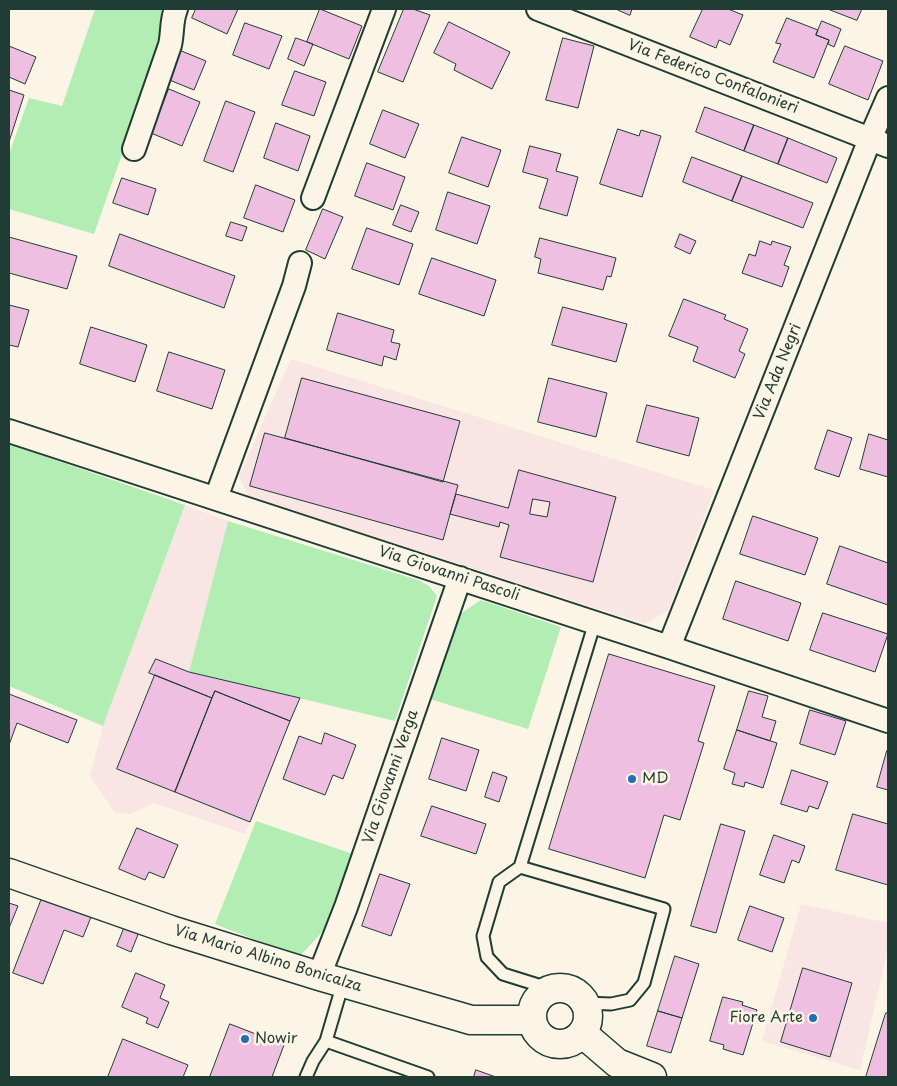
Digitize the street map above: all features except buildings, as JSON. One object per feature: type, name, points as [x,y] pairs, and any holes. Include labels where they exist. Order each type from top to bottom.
[{"type":"main road","name":"Via Mario Albino Bonicalza","points":[[9,873],[171,930],[471,1020],[532,1020]]},
{"type":"main road","points":[[559,987],[574,991],[585,1003],[588,1018],[582,1033],[568,1042],[552,1043],[538,1034],[532,1020],[534,1004],[538,997],[551,989],[559,987]]},
{"type":"main road","points":[[582,1033],[617,1063],[652,1077]]},
{"type":"street","points":[[134,149],[170,45],[173,33],[172,20],[176,9]]},
{"type":"street","points":[[313,198],[384,9]]},
{"type":"street","name":"Via Federico Confalonieri","points":[[538,9],[879,142]]},
{"type":"street","name":"Via Ada Negri","points":[[669,647],[879,142],[888,98]]},
{"type":"street","points":[[216,498],[294,286],[300,263]]},
{"type":"street","name":"Via Giovanni Pascoli","points":[[9,431],[595,622],[888,721]]},
{"type":"street","name":"Via Giovanni Verga","points":[[331,979],[346,907],[460,578]]},
{"type":"lane","points":[[551,989],[503,974],[487,957],[483,936],[499,882],[520,867],[595,622]]},
{"type":"lane","points":[[520,867],[664,910],[644,983],[630,1000],[611,1004],[585,1003]]},
{"type":"lane","points":[[306,1077],[313,1061],[326,1041],[331,979]]},
{"type":"lane","points":[[326,1041],[428,1077]]},
{"type":"shaded area","points":[[291,359],[714,490],[669,609],[645,624],[248,496],[239,476]]},
{"type":"shaded area","points":[[185,505],[228,521],[189,672],[300,698],[245,834],[154,803],[131,814],[115,813],[90,776],[103,726]]},
{"type":"shaded area","points":[[801,904],[888,923],[888,948],[860,1070],[762,1041]]},
{"type":"green space","points":[[95,9],[173,9],[94,234],[9,209],[9,154],[29,98],[62,106]]},
{"type":"green space","points":[[9,444],[185,505],[103,726],[9,686]]},
{"type":"green space","points":[[228,521],[418,580],[429,586],[437,596],[395,721],[189,672]]},
{"type":"green space","points":[[481,600],[561,627],[528,729],[426,698],[460,614]]},
{"type":"green space","points":[[256,821],[356,855],[324,930],[299,957],[215,924]]},
{"type":"place","name":"MD","points":[[632,779]]},
{"type":"place","name":"Fiore Arte","points":[[813,1018]]},
{"type":"place","name":"Nowir","points":[[245,1039]]}]
